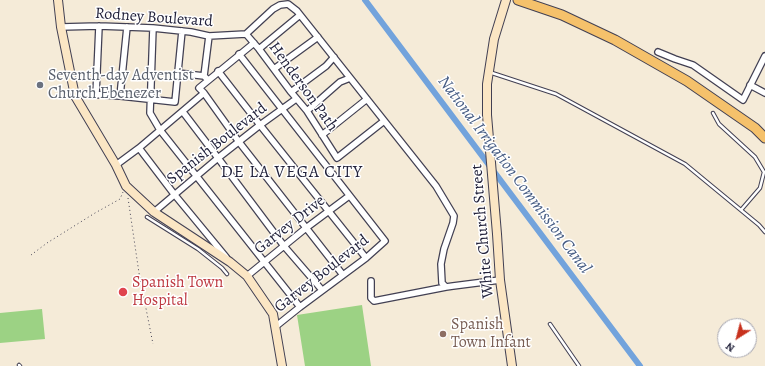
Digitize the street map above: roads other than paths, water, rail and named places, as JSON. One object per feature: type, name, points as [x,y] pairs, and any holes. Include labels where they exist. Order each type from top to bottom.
[{"type":"main road","points":[[518,0],[562,15],[615,40],[687,81],[755,128],[765,138]]},
{"type":"street","points":[[58,0],[61,27],[75,96],[116,164],[126,186],[154,212],[230,262],[247,276],[273,314],[282,366]]},
{"type":"street","name":"White Church Street","points":[[506,0],[494,39],[487,84],[487,115],[500,280],[512,366]]},
{"type":"street","points":[[246,34],[273,9],[280,5],[288,4],[297,11],[436,186],[454,216],[441,264],[442,283],[446,287]]},
{"type":"street","points":[[259,50],[300,15]]},
{"type":"street","points":[[96,94],[99,26]]},
{"type":"street","name":"Rodney Boulevard","points":[[61,27],[99,26],[153,28],[209,36],[246,34]]},
{"type":"street","points":[[120,96],[126,27]]},
{"type":"street","points":[[153,28],[150,113],[160,130],[300,307]]},
{"type":"street","points":[[74,93],[175,102],[182,31]]},
{"type":"street","name":"Henderson Path","points":[[246,34],[307,111],[337,158],[384,121]]},
{"type":"street","points":[[206,78],[209,36]]},
{"type":"street","points":[[274,69],[318,37]]},
{"type":"street","points":[[254,43],[218,71],[206,78],[199,88],[239,142],[343,275]]},
{"type":"street","points":[[658,52],[693,65],[742,100],[765,56]]},
{"type":"street","points":[[239,54],[349,196]]},
{"type":"street","points":[[291,92],[326,66],[334,57]]},
{"type":"street","points":[[218,71],[366,258]]},
{"type":"street","points":[[178,73],[206,78]]},
{"type":"street","points":[[307,111],[340,82],[350,78]]},
{"type":"street","points":[[750,85],[765,93]]},
{"type":"street","points":[[116,164],[139,148],[204,93]]},
{"type":"street","name":"Spanish Boulevard","points":[[154,212],[218,158],[296,99]]},
{"type":"street","points":[[322,135],[367,99]]},
{"type":"street","points":[[183,112],[284,246],[322,290]]},
{"type":"street","points":[[139,148],[174,194],[230,262]]},
{"type":"street","name":"Garvey Drive","points":[[247,276],[306,228],[349,196]]},
{"type":"street","name":"Garvey Boulevard","points":[[275,327],[366,258],[385,241],[349,196]]},
{"type":"street","points":[[371,281],[371,298],[374,301],[446,287],[500,280]]},
{"type":"lane","points":[[489,72],[556,94],[685,164],[760,225],[765,232]]},
{"type":"lane","points":[[713,113],[719,124],[755,157],[764,172],[760,188],[742,210]]},
{"type":"lane","points":[[760,188],[765,186]]},
{"type":"lane","points":[[147,217],[198,249],[222,268],[227,274]]},
{"type":"lane","points":[[550,324],[579,366]]},
{"type":"waterway","name":"National Irrigation Commission Canal","points":[[365,0],[640,366]]},
{"type":"place","name":"Seventh-day Adventist Church Ebenezer","points":[[40,85]]},
{"type":"place","name":"Spanish Town Hospital","points":[[123,292]]},
{"type":"place","name":"Spanish Town Infant","points":[[443,334]]},
{"type":"district","name":"DE LA VEGA CITY","points":[[292,173]]}]
